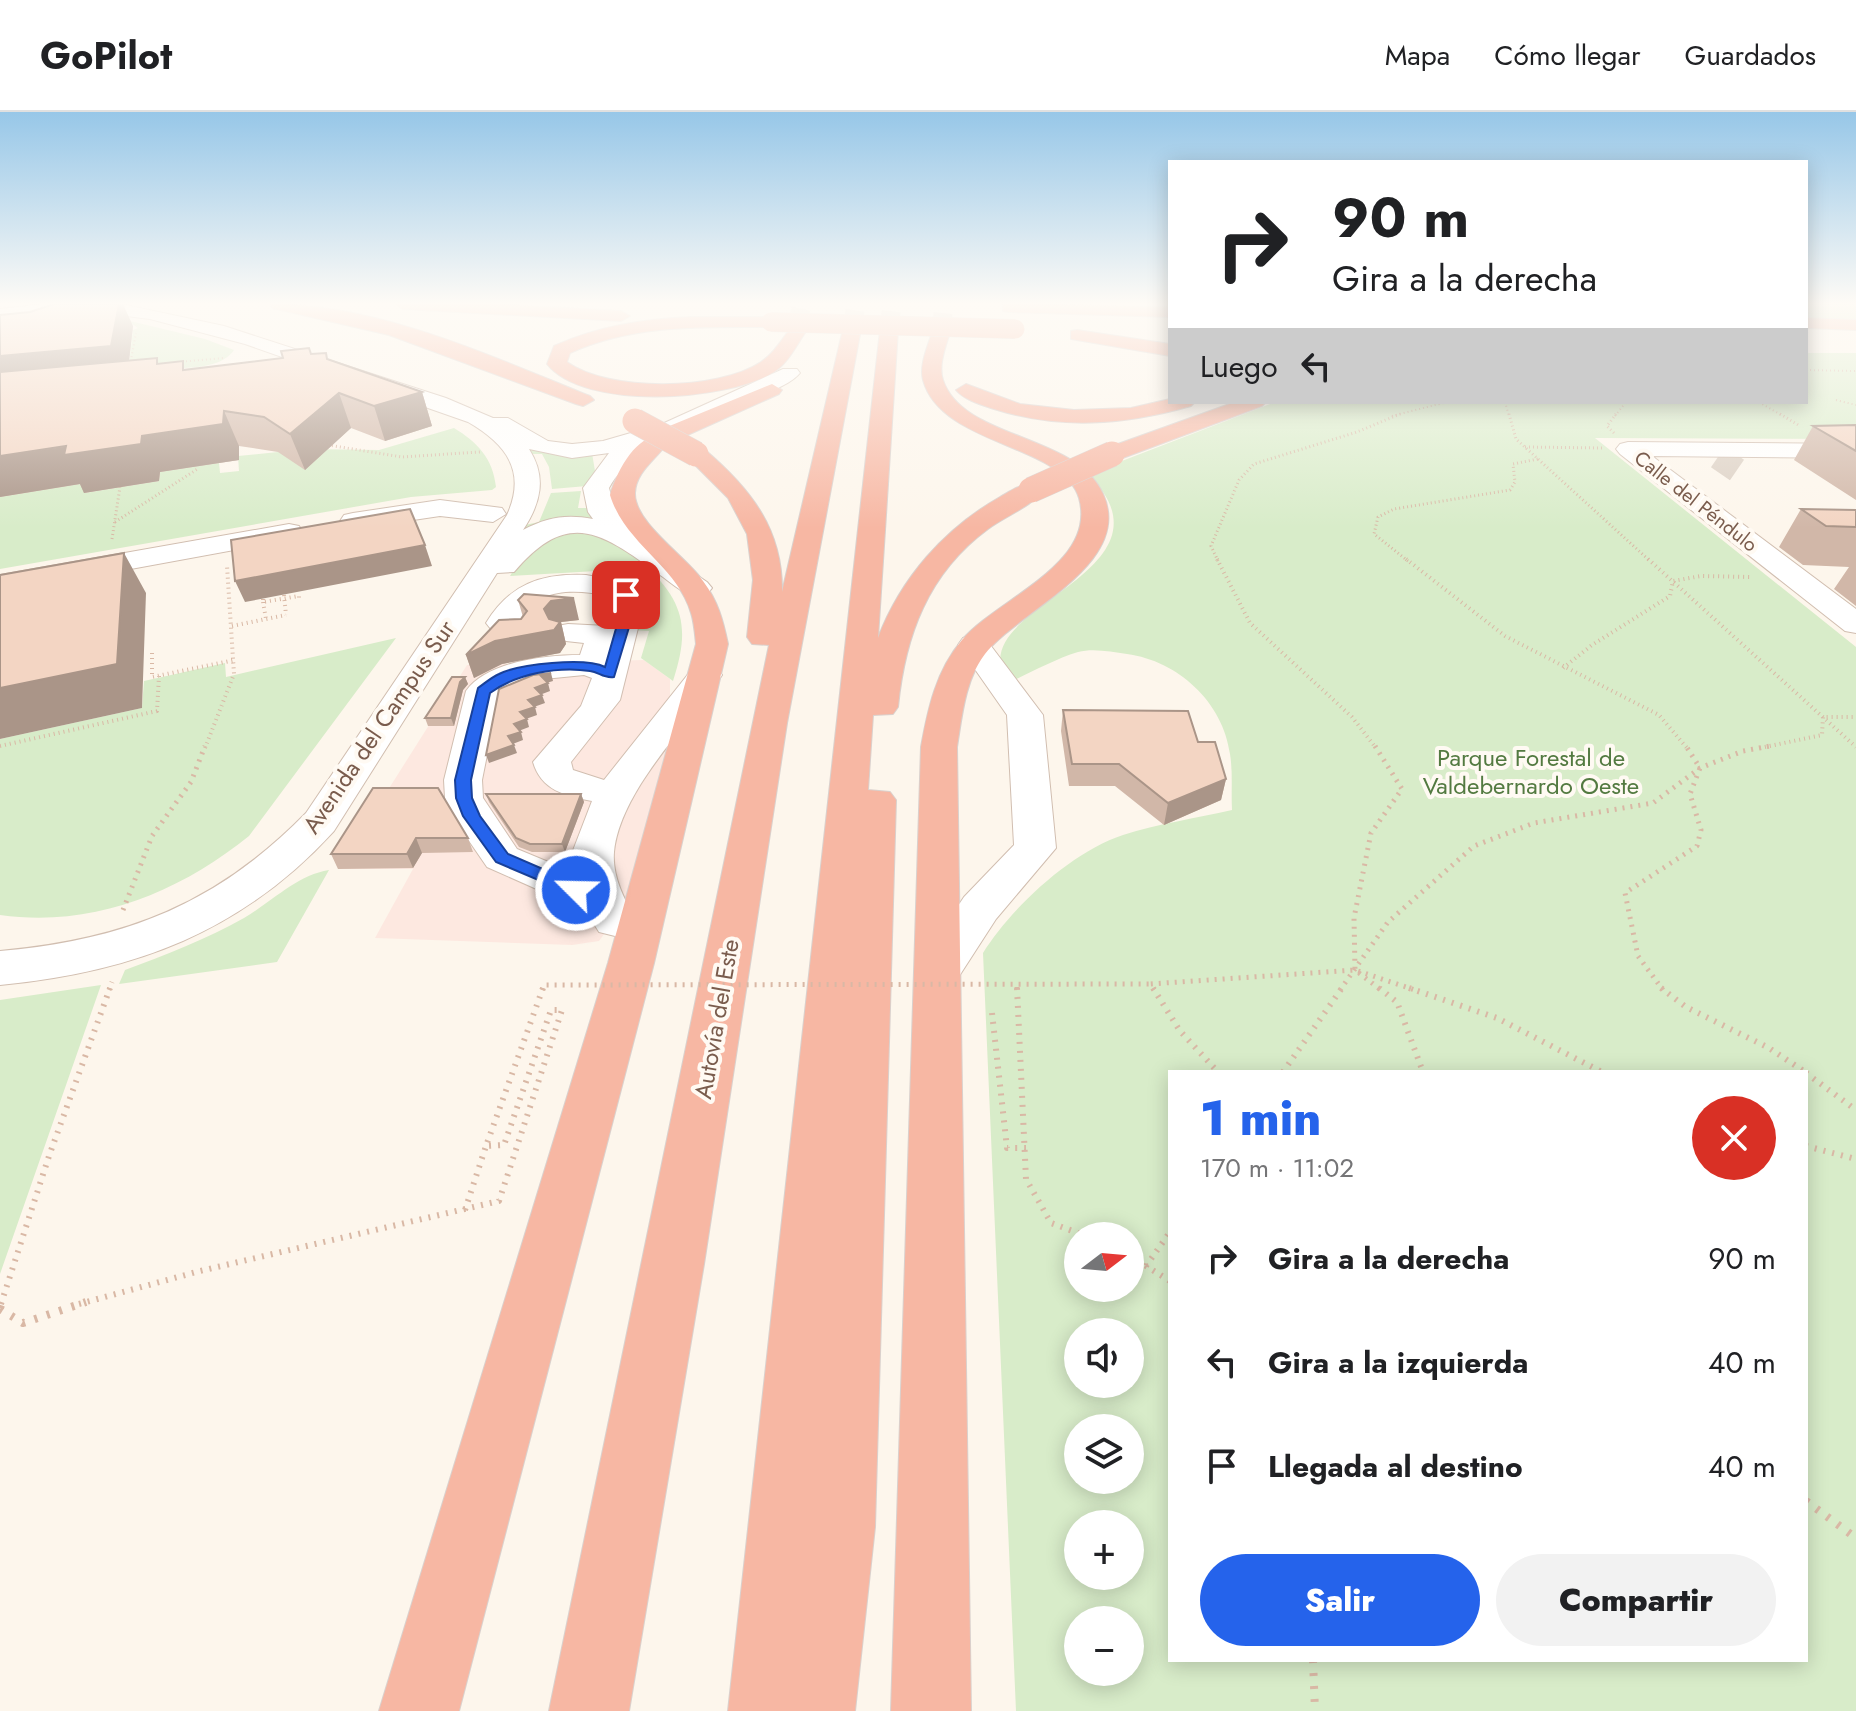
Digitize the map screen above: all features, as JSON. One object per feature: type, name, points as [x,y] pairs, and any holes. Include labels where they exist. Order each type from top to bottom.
[{"type":"highway","points":[[523,379],[640,426],[696,454],[727,479],[747,505],[763,535],[770,586],[759,663],[769,723]]},
{"type":"highway","points":[[582,379],[606,386],[657,389],[707,385],[732,379]]},
{"type":"highway","points":[[640,426],[764,395],[783,379]]},
{"type":"highway","name":"Autovía del Este","points":[[589,1711],[674,1264],[769,723],[858,379]]},
{"type":"highway","name":"Autovía del Este","points":[[768,1711],[866,379]]},
{"type":"highway","points":[[931,1711],[939,747],[948,694],[974,645],[1010,612],[1073,564],[1087,545],[1096,521],[1089,496],[1069,471],[966,416],[943,398],[933,379]]},
{"type":"highway","points":[[954,379],[955,383],[988,401],[1058,415],[1133,413],[1175,404]]},
{"type":"highway","points":[[815,1711],[839,1527],[882,693],[895,635],[924,574],[954,541],[997,507],[1112,454],[1250,404]]},
{"type":"highway","points":[[419,1711],[631,963],[705,675],[713,626],[697,588],[633,526],[622,499],[621,489],[640,426]]},
{"type":"street","points":[[337,379],[474,419],[506,425],[543,446],[563,450],[601,448],[640,426]]},
{"type":"street","name":"Avenida del Campus Sur","points":[[0,968],[64,961],[144,939],[226,902],[267,876],[320,822],[527,502],[528,476],[519,452],[507,439],[474,419]]},
{"type":"street","points":[[627,539],[601,512],[596,488],[640,426]]},
{"type":"street","name":"Calle del Péndulo","points":[[1628,449],[1728,464],[1851,454]]},
{"type":"street","name":"Calle del Péndulo","points":[[1628,449],[1856,624]]},
{"type":"street","points":[[0,584],[431,508],[470,509],[493,514]]},
{"type":"street","points":[[429,652],[523,539],[544,530],[580,524],[609,529],[697,588]]},
{"type":"street","points":[[1796,577],[1841,578]]},
{"type":"street","points":[[514,633],[502,623],[521,594],[557,584],[619,589],[629,604],[601,670]]},
{"type":"street","points":[[568,633],[603,635],[602,705],[552,762],[553,770],[563,782],[614,793]]},
{"type":"street","points":[[937,972],[980,908],[1035,848],[1025,715],[974,645]]},
{"type":"street","points":[[601,670],[528,670],[492,682],[483,691],[463,789],[472,816],[502,858],[601,901]]},
{"type":"street","points":[[631,963],[619,926],[601,901],[593,853],[614,793],[705,675]]},
{"type":"path","points":[[1836,400],[1856,405]]},
{"type":"path","points":[[1355,970],[1354,918],[1371,833],[1402,789],[1352,717],[1250,623],[1211,546],[1239,480],[1254,464],[1357,432],[1381,419],[1439,404]]},
{"type":"path","points":[[1506,404],[1516,439],[1856,747]]},
{"type":"path","points":[[1762,404],[1810,433]]},
{"type":"path","points":[[326,445],[402,457],[489,451]]},
{"type":"path","points":[[1525,447],[1628,449]]},
{"type":"path","points":[[1538,459],[1513,464],[1515,482],[1510,490],[1394,509],[1378,517],[1374,534],[1505,636],[1659,715],[1679,734],[1700,768]]},
{"type":"path","points":[[115,522],[199,468]]},
{"type":"path","points":[[110,552],[120,487]]},
{"type":"path","points":[[123,910],[152,836],[191,782],[234,674],[227,562]]},
{"type":"path","points":[[1673,581],[1701,576],[1796,577]]},
{"type":"path","points":[[1563,668],[1592,645],[1670,596],[1673,581]]},
{"type":"path","points":[[232,626],[286,615],[284,595]]},
{"type":"path","points":[[266,619],[263,601],[299,596],[299,599]]},
{"type":"path","points":[[152,653],[152,677],[235,660]]},
{"type":"path","points":[[0,746],[157,711],[159,676]]},
{"type":"path","points":[[1284,1070],[1388,922],[1474,846],[1534,823],[1653,803],[1700,768],[1743,751],[1822,735],[1823,717]]},
{"type":"path","points":[[1823,717],[1856,717]]},
{"type":"path","points":[[1700,768],[1690,794],[1701,830],[1697,846],[1625,893],[1627,925],[1659,988],[1680,1007],[1766,1045],[1802,1070]]},
{"type":"path","points":[[117,968],[49,1156],[46,1174],[36,1192],[0,1309],[23,1323],[84,1301],[224,1263],[499,1201],[562,1010],[551,1010],[504,1145],[486,1146]]},
{"type":"path","points":[[1355,970],[1397,1002],[1422,1070]]},
{"type":"path","points":[[465,1210],[544,985],[1017,987],[1150,984],[1355,970],[1497,1018],[1598,1070]]},
{"type":"path","points":[[1150,984],[1180,1031],[1216,1070]]},
{"type":"path","points":[[1017,987],[1026,1179],[1051,1223],[1064,1228]]},
{"type":"path","points":[[992,1013],[1007,1148],[1026,1148]]},
{"type":"path","points":[[1808,1074],[1856,1110]]},
{"type":"path","points":[[1808,1147],[1856,1159]]},
{"type":"path","points":[[1168,1235],[1146,1266],[1168,1280]]},
{"type":"path","points":[[1808,1502],[1856,1538]]},
{"type":"path","points":[[1313,1662],[1315,1711]]},
{"type":"shaded area","points":[[644,660],[670,679],[670,753],[628,902],[599,941],[572,945],[375,938],[413,869],[338,869],[467,665]]},
{"type":"green space","name":"Parque Forestal de Valdebernardo Oeste","points":[[1808,379],[1856,379],[1856,439],[1595,438],[1856,647],[1856,1711],[1016,1711],[983,953],[1026,900],[1083,854],[1123,835],[1232,810],[1231,761],[1226,735],[1218,717],[1195,687],[1164,665],[1127,654],[1084,651],[1010,682],[1001,666],[1005,643],[1022,622],[1098,559],[1112,535],[1111,507],[1088,474],[1270,404],[1808,404]]},
{"type":"green space","points":[[454,428],[477,445],[487,459],[496,487],[492,490],[411,497],[0,569],[0,497],[86,483],[85,493],[159,481],[160,472],[219,463],[220,473],[239,471],[238,456],[307,449],[379,450]]},
{"type":"green space","points":[[528,446],[592,453],[595,471],[587,486],[552,489],[549,467],[542,454],[532,454]]},
{"type":"green space","points":[[581,491],[578,508],[588,508],[592,518],[572,519],[520,534],[525,525],[539,522],[551,493]]},
{"type":"green space","points":[[571,528],[622,546],[668,591],[680,617],[682,631],[673,681],[641,658],[649,631],[632,630],[640,603],[614,570],[510,576],[529,545]]},
{"type":"green space","points":[[396,638],[249,836],[222,856],[164,889],[101,911],[34,918],[0,915],[0,739],[142,708],[144,681],[225,663],[226,677]]},
{"type":"green space","points":[[329,870],[277,962],[119,984],[125,970],[215,933],[244,918],[306,877]]},
{"type":"green space","points":[[101,985],[0,1274],[0,1000]]},
{"type":"building","points":[[0,379],[383,379],[422,392],[374,406],[339,393],[290,434],[264,417],[224,411],[223,424],[142,436],[141,444],[64,455],[66,446],[0,456]]},
{"type":"building","points":[[1856,425],[1856,451],[1813,426]]},
{"type":"building","points":[[410,509],[425,545],[235,581],[231,540]]},
{"type":"building","points":[[1801,509],[1856,510],[1856,527],[1826,526]]},
{"type":"building","points":[[124,553],[117,664],[0,688],[0,575]]},
{"type":"building","points":[[524,594],[574,598],[551,601],[544,609],[549,619],[560,622],[554,630],[495,641],[466,655],[499,620],[521,619],[527,611],[518,600]]},
{"type":"building","points":[[551,673],[541,676],[548,683],[535,688],[542,695],[528,700],[535,707],[520,712],[527,719],[514,724],[521,732],[508,736],[514,745],[486,755],[499,689],[533,675]]},
{"type":"building","points":[[452,677],[465,677],[460,682],[451,718],[425,718]]},
{"type":"building","points":[[1063,710],[1188,711],[1198,742],[1215,742],[1226,779],[1168,803],[1119,764],[1072,764]]},
{"type":"building","points":[[373,788],[438,788],[468,838],[416,838],[407,854],[331,854]]},
{"type":"building","points":[[486,794],[581,794],[562,844],[530,844],[516,838]]},
{"type":"tunnel","points":[[1718,457],[1737,470]]},
{"type":"route","points":[[576,890],[502,858],[472,816],[464,798],[463,780],[483,691],[492,682],[528,670],[599,667],[609,674],[629,604],[626,595]]}]
